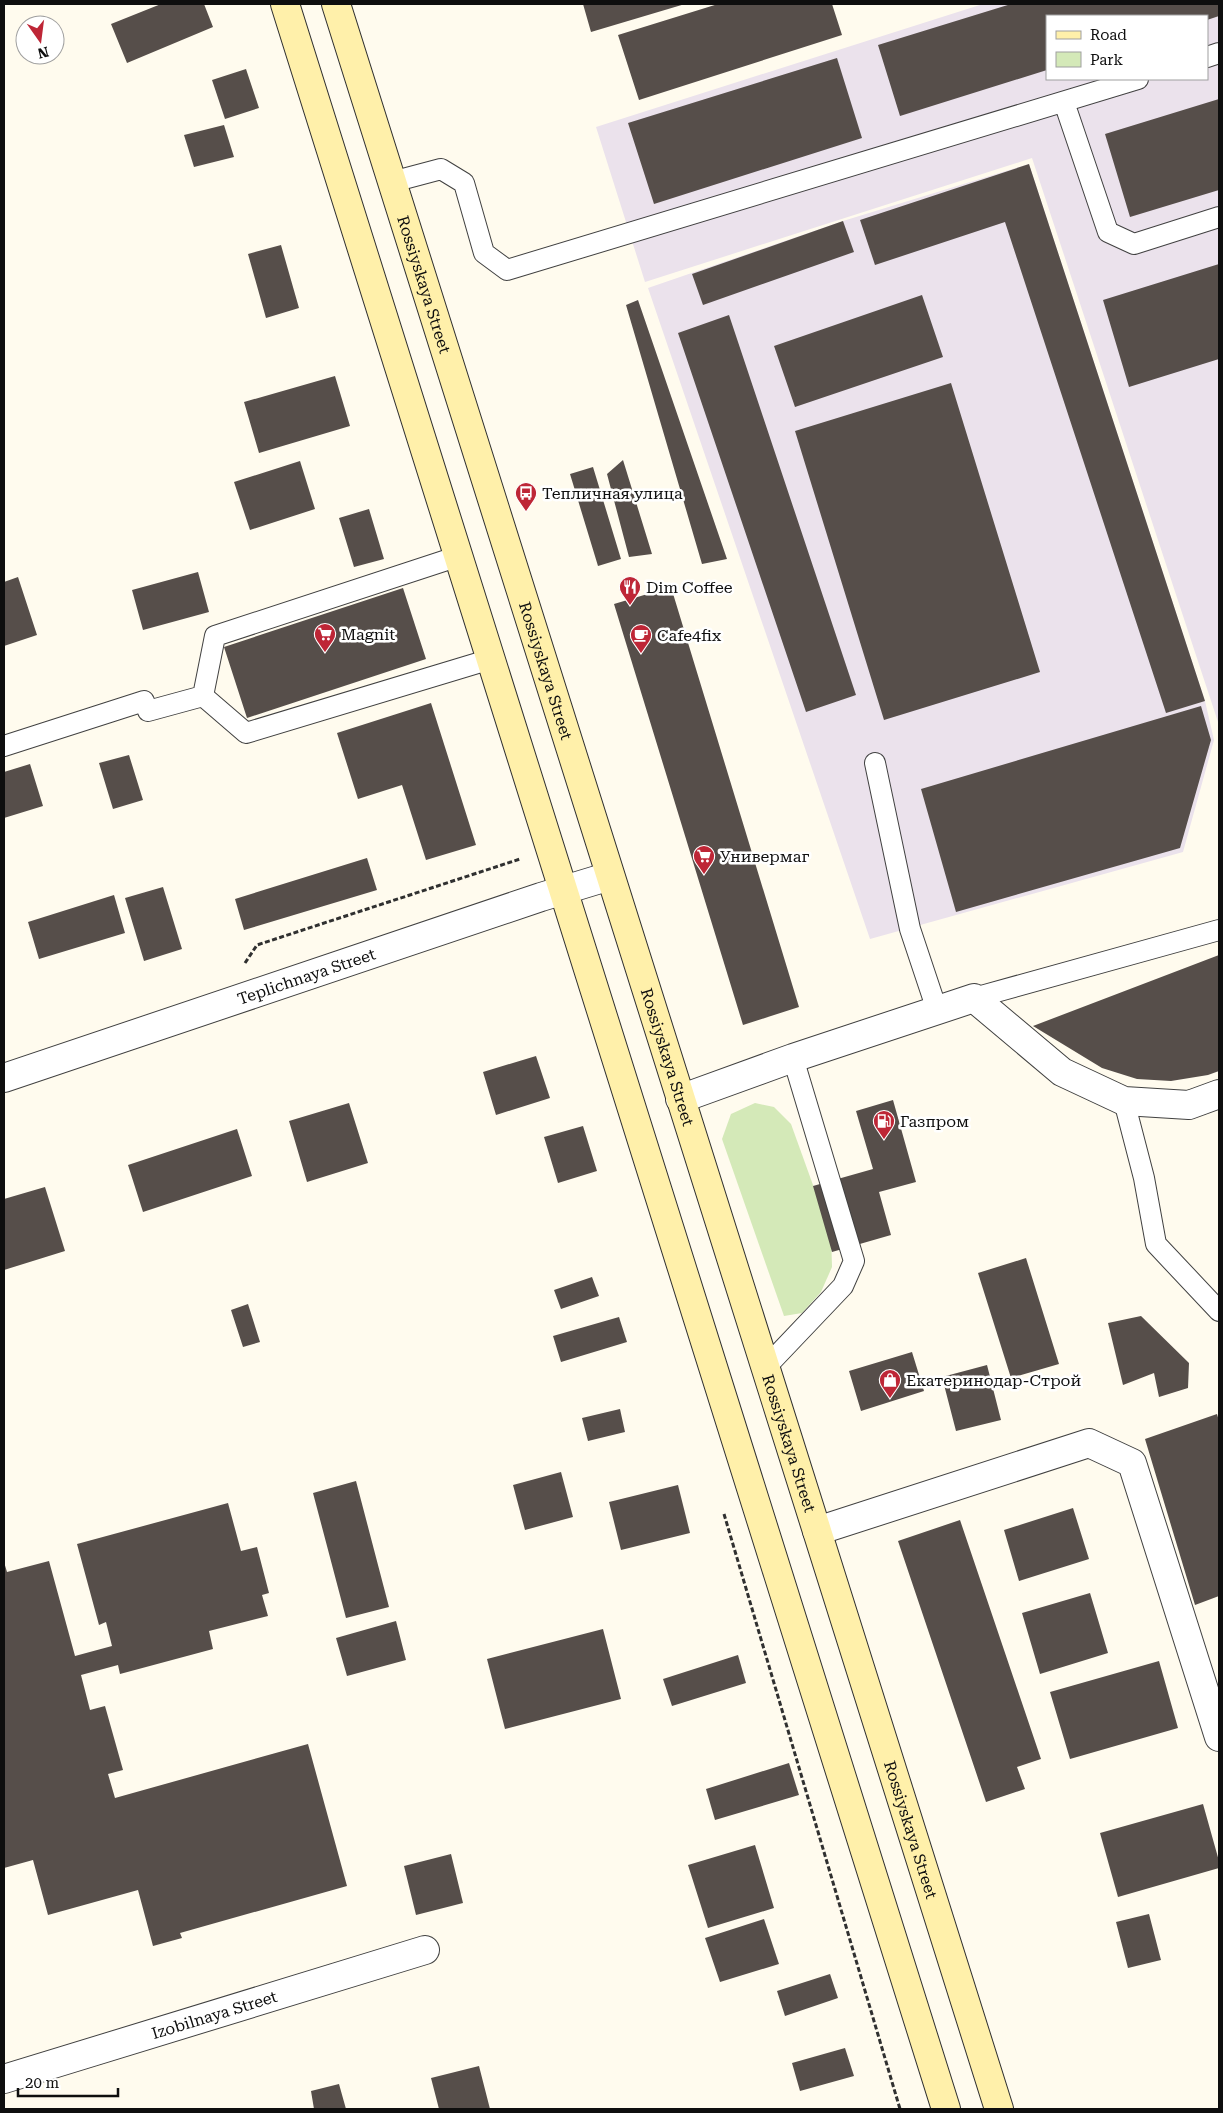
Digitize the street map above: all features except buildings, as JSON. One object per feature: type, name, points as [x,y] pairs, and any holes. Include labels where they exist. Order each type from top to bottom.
[{"type":"main road","points":[[285,4],[946,2109]]},
{"type":"main road","name":"Rossiyskaya Street","points":[[336,4],[999,2109]]},
{"type":"street","name":"Teplichnaya Street","points":[[4,1078],[563,890],[610,876]]},
{"type":"street","points":[[680,1099],[792,1058],[974,998],[1062,1072],[1124,1101],[1189,1105],[1219,1094]]},
{"type":"street","points":[[817,1530],[1089,1443],[1132,1463],[1219,1738]]},
{"type":"street","name":"Izobilnaya Street","points":[[4,2079],[425,1950]]},
{"type":"lane","points":[[392,182],[441,169],[464,183],[484,253],[507,270],[1135,80]]},
{"type":"lane","points":[[1064,102],[1108,232],[1134,244],[1219,217]]},
{"type":"lane","points":[[203,696],[215,636],[458,556]]},
{"type":"lane","points":[[203,696],[246,733],[491,659]]},
{"type":"lane","points":[[4,746],[146,706],[203,696]]},
{"type":"lane","points":[[875,763],[910,929],[937,1010]]},
{"type":"lane","points":[[974,998],[1219,930]]},
{"type":"lane","points":[[766,1368],[843,1286],[854,1261],[792,1058]]},
{"type":"lane","points":[[1124,1101],[1144,1178],[1156,1244],[1219,1311]]},
{"type":"shaded area","points":[[983,4],[1219,4],[1219,725],[1032,158],[645,282],[596,127]]},
{"type":"shaded area","points":[[1029,164],[1205,701],[1214,740],[1183,852],[870,939],[648,288],[843,221]]},
{"type":"green space","points":[[755,1103],[774,1107],[791,1124],[831,1235],[832,1267],[821,1292],[802,1313],[784,1316],[722,1139],[731,1114]]},
{"type":"place","name":"Тепличная улица","points":[[526,512]]},
{"type":"place","name":"Dim Coffee","points":[[630,606]]},
{"type":"place","name":"Magnit","points":[[325,653]]},
{"type":"place","name":"Cafe4fix","points":[[641,654]]},
{"type":"place","name":"Универмаг","points":[[704,875]]},
{"type":"place","name":"Газпром","points":[[884,1140]]},
{"type":"place","name":"Екатеринодар-Строй","points":[[890,1399]]}]
